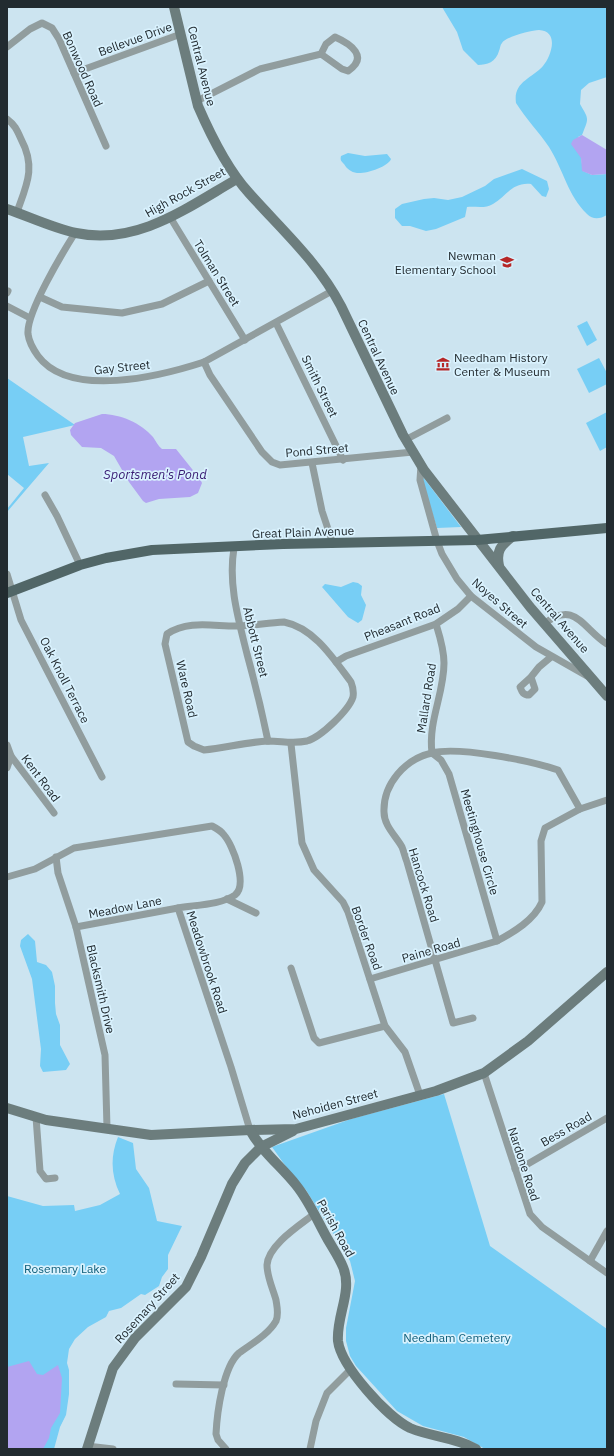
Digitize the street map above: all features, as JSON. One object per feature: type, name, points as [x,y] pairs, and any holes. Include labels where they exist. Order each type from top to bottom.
[{"type":"main road","name":"Great Plain Avenue","points":[[9,592],[80,565],[106,558],[152,550],[234,548],[283,544],[477,540],[607,528]]},
{"type":"street","name":"Central Avenue","points":[[174,7],[197,101],[204,121],[238,178],[299,245],[315,265],[332,291],[405,440],[421,464],[499,568],[544,624],[607,696]]},
{"type":"street","name":"Bonwood Road","points":[[7,47],[30,29],[42,23],[52,28],[59,39],[106,146]]},
{"type":"street","name":"Bellevue Drive","points":[[74,73],[181,34]]},
{"type":"street","points":[[197,101],[260,69],[321,54],[342,69],[348,71],[354,67],[358,61],[357,53],[346,42],[335,37],[326,44],[321,54]]},
{"type":"street","points":[[7,119],[14,124],[28,151],[30,167],[26,186],[12,211]]},
{"type":"street","name":"High Rock Street","points":[[12,211],[75,233],[111,236],[147,228],[170,217],[238,178]]},
{"type":"street","name":"Tolman Street","points":[[170,217],[245,340]]},
{"type":"street","name":"Gay Street","points":[[75,233],[30,318],[28,334],[34,350],[50,369],[74,378],[89,381],[143,377],[182,369],[204,362],[332,291]]},
{"type":"street","points":[[40,297],[62,307],[122,313],[162,304],[209,281]]},
{"type":"street","points":[[7,306],[30,318]]},
{"type":"street","name":"Smith Street","points":[[276,323],[343,460]]},
{"type":"street","name":"Pond Street","points":[[204,362],[210,375],[262,452],[272,462],[280,465],[312,463],[413,452]]},
{"type":"street","points":[[405,440],[447,418]]},
{"type":"street","points":[[312,463],[322,511],[332,544]]},
{"type":"street","name":"Noyes Street","points":[[421,464],[420,480],[437,541],[442,554],[456,579],[471,596],[536,648],[594,680]]},
{"type":"street","points":[[45,495],[57,516],[80,565]]},
{"type":"street","points":[[499,568],[498,551],[501,545],[513,536]]},
{"type":"street","name":"Abbott Street","points":[[234,548],[232,583],[235,606],[268,741]]},
{"type":"street","name":"Oak Knoll Terrace","points":[[7,574],[9,592],[22,620],[102,777]]},
{"type":"street","name":"Pheasant Road","points":[[336,662],[346,656],[436,624],[458,609],[471,596]]},
{"type":"street","points":[[544,624],[555,615],[562,614],[576,616],[607,644]]},
{"type":"street","points":[[240,626],[284,622],[296,624],[312,635],[336,662],[351,682],[354,690],[350,702],[342,713],[318,736],[307,741],[291,744],[268,741]]},
{"type":"street","name":"Mallard Road","points":[[432,752],[430,740],[432,722],[444,664],[442,645],[436,624]]},
{"type":"street","name":"Ware Road","points":[[240,626],[182,626],[167,634],[165,644],[188,742],[204,750],[268,741]]},
{"type":"street","points":[[531,677],[539,667],[551,657]]},
{"type":"street","name":"Border Road","points":[[291,744],[302,843],[314,870],[345,907],[385,1026],[408,1056],[420,1095]]},
{"type":"street","name":"Kent Road","points":[[7,745],[11,756],[54,813]]},
{"type":"street","points":[[432,752],[461,752],[509,759],[558,770],[580,809]]},
{"type":"street","name":"Meetinghouse Circle","points":[[432,752],[441,760],[449,774],[497,941]]},
{"type":"street","name":"Hancock Road","points":[[432,752],[409,763],[399,772],[390,787],[384,813],[387,824],[402,848],[436,960],[453,1023],[473,1018]]},
{"type":"street","points":[[7,768],[11,756]]},
{"type":"street","points":[[497,941],[519,928],[538,911],[542,902],[541,841],[545,828],[580,809],[607,800]]},
{"type":"street","points":[[7,877],[35,869],[74,848],[85,845],[212,826],[223,833],[227,839],[241,875],[239,890],[236,894],[227,899]]},
{"type":"street","name":"Blacksmith Drive","points":[[56,858],[58,873],[76,927],[105,1055],[107,1128]]},
{"type":"street","points":[[227,899],[256,913]]},
{"type":"street","name":"Meadowbrook Road","points":[[227,899],[178,908],[231,1067],[250,1130]]},
{"type":"street","name":"Meadow Lane","points":[[76,927],[178,908]]},
{"type":"street","name":"Paine Road","points":[[370,980],[497,941]]},
{"type":"street","points":[[291,968],[314,1038],[319,1042],[385,1026]]},
{"type":"street","name":"Nehoiden Street","points":[[7,1108],[36,1117],[151,1135],[296,1129],[459,1084],[484,1073],[528,1041],[607,972]]},
{"type":"street","name":"Nardone Road","points":[[484,1073],[526,1208],[534,1220],[607,1273]]},
{"type":"street","points":[[36,1117],[40,1171],[46,1179],[56,1178]]},
{"type":"street","name":"Bess Road","points":[[515,1169],[526,1165],[607,1118]]},
{"type":"street","name":"Rosemary Street","points":[[87,1448],[113,1368],[135,1338],[186,1287],[232,1184],[245,1163],[261,1147],[296,1129]]},
{"type":"street","name":"Parish Road","points":[[250,1130],[261,1147],[296,1186],[314,1214],[344,1267],[346,1286],[338,1328],[338,1342],[350,1370],[384,1407],[405,1426],[426,1434],[466,1444],[476,1449]]},
{"type":"street","points":[[226,1449],[218,1440],[216,1434],[224,1385],[228,1371],[235,1357],[270,1329],[277,1317],[276,1299],[268,1271],[268,1261],[270,1255],[289,1234],[314,1214]]},
{"type":"street","points":[[590,1261],[607,1231]]},
{"type":"street","points":[[310,1449],[316,1421],[327,1393],[350,1370]]},
{"type":"street","points":[[176,1384],[224,1385]]},
{"type":"street","points":[[87,1448],[113,1449]]},
{"type":"green space","points":[[442,7],[607,7],[607,77],[589,83],[581,90],[580,104],[585,113],[587,122],[582,135],[578,137],[583,171],[592,175],[607,174],[607,215],[594,218],[589,216],[580,207],[570,191],[554,155],[516,103],[517,90],[520,85],[543,66],[549,57],[552,45],[550,35],[546,31],[536,30],[508,38],[502,43],[496,58],[488,63],[478,65],[463,50],[457,32]]},
{"type":"green space","points":[[348,153],[365,156],[387,154],[391,159],[386,165],[366,172],[357,173],[349,170],[341,160],[341,156]]},
{"type":"green space","points":[[522,169],[547,181],[549,189],[546,197],[542,196],[531,184],[519,185],[514,187],[490,206],[467,207],[465,217],[436,229],[426,231],[410,226],[402,226],[395,218],[395,209],[402,204],[424,199],[434,198],[448,200],[462,197],[485,186],[494,179]]},
{"type":"green space","points":[[587,321],[597,340],[587,346],[577,326]]},
{"type":"green space","points":[[599,358],[607,373],[607,384],[589,393],[577,369]]},
{"type":"green space","points":[[7,378],[75,425],[23,437],[29,466],[49,463],[7,512],[7,509],[24,488],[7,474]]},
{"type":"green space","points":[[607,412],[607,447],[600,451],[586,423]]},
{"type":"green space","points":[[423,477],[461,527],[437,528],[422,480]]},
{"type":"green space","points":[[353,582],[362,586],[361,595],[366,605],[362,620],[358,623],[348,617],[322,587],[325,584],[341,587]]},
{"type":"green space","points":[[28,934],[35,941],[37,962],[46,965],[52,972],[55,986],[56,1014],[60,1025],[60,1045],[70,1064],[66,1070],[43,1072],[40,1066],[41,1049],[32,979],[20,946],[21,940]]},
{"type":"green space","name":"Needham Cemetery","points":[[444,1094],[490,1246],[607,1329],[606,1449],[485,1449],[464,1437],[423,1426],[397,1411],[356,1366],[350,1356],[346,1341],[346,1328],[355,1281],[350,1261],[306,1190],[292,1175],[272,1147],[351,1119]]},
{"type":"green space","name":"Rosemary Lake","points":[[118,1137],[133,1143],[136,1169],[149,1188],[157,1221],[182,1226],[168,1255],[168,1269],[162,1277],[159,1286],[145,1295],[141,1294],[121,1308],[109,1311],[106,1317],[88,1327],[75,1339],[69,1349],[67,1363],[69,1370],[69,1394],[66,1415],[60,1427],[54,1449],[7,1449],[7,1196],[43,1206],[74,1205],[75,1211],[100,1205],[120,1194],[113,1173],[115,1144]]},
{"type":"water","points":[[582,135],[607,150],[607,174],[592,175],[582,171],[581,158],[571,144],[573,140]]},
{"type":"water","name":"Sportsmen's Pond","points":[[102,414],[109,414],[130,420],[148,432],[162,449],[176,449],[202,483],[198,493],[190,497],[159,499],[146,503],[143,501],[129,482],[114,456],[101,448],[82,447],[71,435],[70,430],[75,423]]},
{"type":"water","points":[[29,1361],[37,1374],[43,1375],[58,1365],[62,1378],[60,1413],[51,1428],[49,1438],[43,1449],[7,1449],[7,1367]]},
{"type":"place","name":"Newman Elementary School","points":[[507,262]]},
{"type":"place","name":"Needham History Center & Museum","points":[[443,364]]}]
